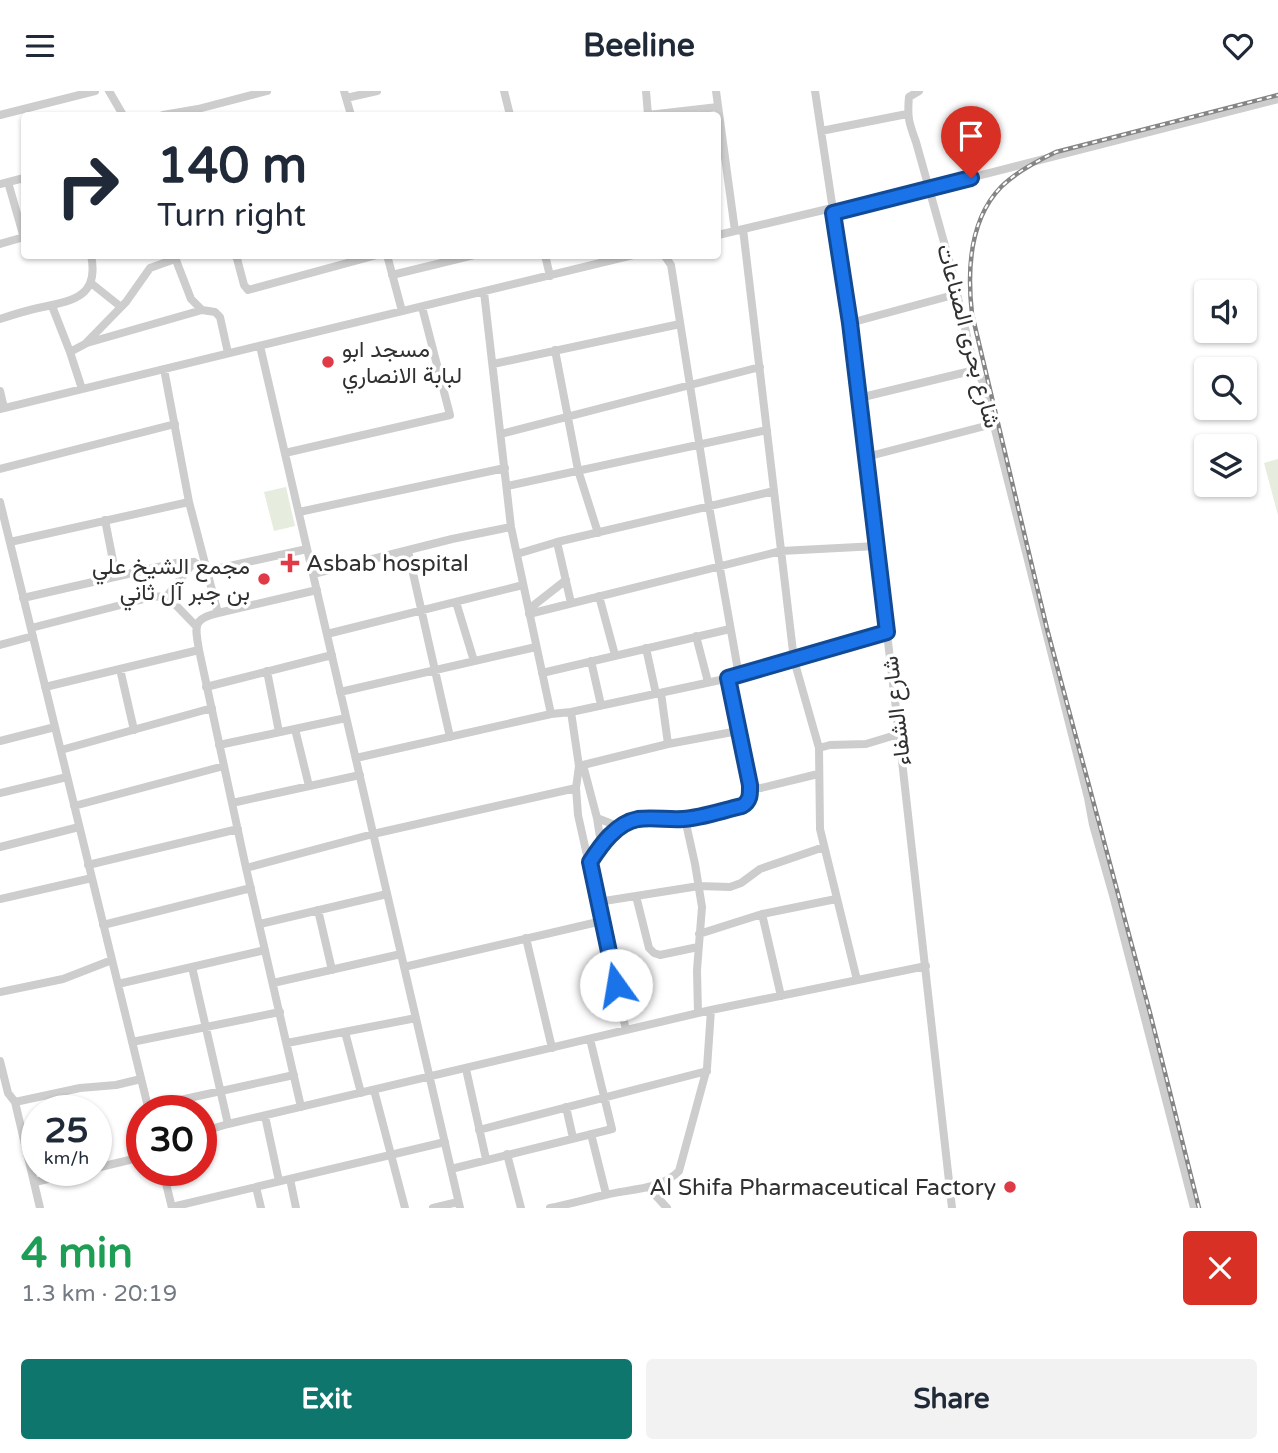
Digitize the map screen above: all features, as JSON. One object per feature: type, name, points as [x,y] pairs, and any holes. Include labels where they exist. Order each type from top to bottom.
[{"type":"street","points":[[0,115],[95,91]]},
{"type":"street","points":[[109,91],[121,112]]},
{"type":"street","points":[[199,112],[267,91]]},
{"type":"street","points":[[350,112],[345,94],[377,91]]},
{"type":"street","points":[[646,91],[648,112]]},
{"type":"street","points":[[716,91],[718,112]]},
{"type":"street","name":"شارع الشفاء","points":[[815,91],[850,323],[952,1208]]},
{"type":"street","name":"شارع بحرى الصناعات","points":[[919,91],[909,94],[907,114],[956,285],[975,370],[982,382],[1093,825],[1194,1208]]},
{"type":"street","points":[[507,92],[509,112]]},
{"type":"street","points":[[721,235],[929,188],[1278,99]]},
{"type":"street","points":[[674,112],[718,107]]},
{"type":"street","points":[[821,131],[907,114]]},
{"type":"street","points":[[721,136],[760,367],[794,660],[819,748],[820,828],[857,980]]},
{"type":"street","points":[[21,179],[4,183],[21,229]]},
{"type":"street","points":[[721,182],[728,181]]},
{"type":"street","points":[[0,244],[21,238]]},
{"type":"street","points":[[0,319],[80,296],[91,283],[93,274],[91,259]]},
{"type":"street","points":[[85,344],[121,307],[150,268],[170,259]]},
{"type":"street","points":[[176,259],[191,299],[202,310]]},
{"type":"street","points":[[237,259],[244,285],[248,290],[361,259]]},
{"type":"street","points":[[388,259],[402,311]]},
{"type":"street","points":[[393,275],[458,259]]},
{"type":"street","points":[[546,259],[550,276]]},
{"type":"street","points":[[0,391],[2,408],[617,259]]},
{"type":"street","points":[[667,259],[671,265],[739,676]]},
{"type":"street","points":[[91,283],[121,307]]},
{"type":"street","points":[[484,292],[511,527],[551,714]]},
{"type":"street","points":[[850,323],[957,294]]},
{"type":"street","points":[[52,306],[82,389]]},
{"type":"street","points":[[285,453],[450,415],[422,307]]},
{"type":"street","points":[[70,352],[85,344],[209,310],[220,317],[229,353]]},
{"type":"street","points":[[493,364],[680,324]]},
{"type":"street","points":[[260,346],[459,1205],[433,1208]]},
{"type":"street","points":[[555,350],[578,470],[598,533]]},
{"type":"street","points":[[501,434],[760,367]]},
{"type":"street","points":[[164,369],[189,502],[218,613]]},
{"type":"street","points":[[859,398],[975,370]]},
{"type":"street","points":[[0,469],[174,424]]},
{"type":"street","points":[[866,457],[993,424]]},
{"type":"street","points":[[507,486],[767,430]]},
{"type":"street","points":[[299,512],[505,468]]},
{"type":"street","points":[[517,554],[557,542],[774,491]]},
{"type":"street","points":[[0,502],[145,1095]]},
{"type":"street","points":[[10,542],[189,502]]},
{"type":"street","points":[[106,520],[116,576]]},
{"type":"street","points":[[313,574],[511,527]]},
{"type":"street","points":[[557,542],[571,603]]},
{"type":"street","points":[[529,611],[781,551],[877,546]]},
{"type":"street","points":[[23,598],[180,562],[194,562],[207,571],[307,549]]},
{"type":"street","points":[[408,551],[450,737]]},
{"type":"street","points":[[0,645],[32,632],[152,597],[167,596],[194,562]]},
{"type":"street","points":[[529,611],[566,580]]},
{"type":"street","points":[[327,634],[523,585]]},
{"type":"street","points":[[301,1107],[206,687],[196,626],[204,616],[317,590]]},
{"type":"street","points":[[167,596],[196,626]]},
{"type":"street","points":[[599,596],[615,655]]},
{"type":"street","points":[[456,602],[474,661]]},
{"type":"street","points":[[542,673],[730,629]]},
{"type":"street","points":[[356,758],[551,714],[739,676],[887,632]]},
{"type":"street","points":[[696,636],[708,683]]},
{"type":"street","points":[[340,692],[536,647]]},
{"type":"street","points":[[646,648],[668,744]]},
{"type":"street","points":[[45,687],[198,650]]},
{"type":"street","points":[[206,687],[332,655]]},
{"type":"street","points":[[591,661],[601,705]]},
{"type":"street","points":[[120,669],[134,730]]},
{"type":"street","points":[[267,671],[279,732]]},
{"type":"street","points":[[590,862],[601,844],[630,821],[685,820],[742,806],[748,800],[750,785],[728,678]]},
{"type":"street","points":[[61,750],[212,708]]},
{"type":"street","points":[[571,712],[601,844]]},
{"type":"street","points":[[219,745],[346,718]]},
{"type":"street","points":[[0,741],[55,727]]},
{"type":"street","points":[[295,729],[309,786]]},
{"type":"street","points":[[581,765],[668,744],[738,731]]},
{"type":"street","points":[[819,748],[866,744],[899,734]]},
{"type":"street","points":[[581,765],[576,787],[578,815],[626,1030]]},
{"type":"street","points":[[74,806],[224,766]]},
{"type":"street","points":[[750,785],[753,788],[761,788],[818,774]]},
{"type":"street","points":[[232,803],[360,775]]},
{"type":"street","points":[[0,793],[67,777]]},
{"type":"street","points":[[246,868],[373,834],[576,787]]},
{"type":"street","points":[[597,818],[620,827]]},
{"type":"street","points":[[685,820],[702,907],[698,947],[698,1013]]},
{"type":"street","points":[[0,847],[79,827]]},
{"type":"street","points":[[88,865],[238,829]]},
{"type":"street","points":[[598,902],[699,886],[730,887],[741,883],[760,869],[824,847]]},
{"type":"street","points":[[0,899],[92,878]]},
{"type":"street","points":[[103,925],[251,888]]},
{"type":"street","points":[[260,925],[387,894]]},
{"type":"street","points":[[636,896],[649,948],[654,953],[660,955],[698,947]]},
{"type":"street","points":[[699,934],[762,914],[836,899]]},
{"type":"street","points":[[318,911],[332,970]]},
{"type":"street","points":[[762,914],[781,996]]},
{"type":"street","points":[[404,967],[602,921]]},
{"type":"street","points":[[526,938],[552,1048]]},
{"type":"street","points":[[118,984],[265,950]]},
{"type":"street","points":[[273,983],[401,954]]},
{"type":"street","points":[[0,992],[63,979],[112,960]]},
{"type":"street","points":[[217,1127],[711,1010],[926,966]]},
{"type":"street","points":[[192,967],[228,1124]]},
{"type":"street","points":[[550,1208],[570,1206],[606,1194],[648,1187],[669,1180],[679,1171],[707,1071],[711,1010]]},
{"type":"street","points":[[132,1042],[279,1012]]},
{"type":"street","points":[[287,1043],[416,1018]]},
{"type":"street","points":[[345,1032],[361,1093]]},
{"type":"street","points":[[451,1168],[612,1129],[590,1039]]},
{"type":"street","points":[[0,1061],[4,1094],[15,1101],[21,1125]]},
{"type":"street","points":[[466,1069],[486,1159]]},
{"type":"street","points":[[480,1130],[707,1071]]},
{"type":"street","points":[[204,1095],[293,1075]]},
{"type":"street","points":[[15,1101],[141,1079]]},
{"type":"street","points":[[374,1090],[405,1208]]},
{"type":"street","points":[[566,1107],[573,1138]]},
{"type":"street","points":[[265,1116],[279,1181]]},
{"type":"street","points":[[591,1134],[606,1194]]},
{"type":"street","points":[[167,1186],[172,1207],[445,1142]]},
{"type":"street","points":[[507,1154],[521,1208]]},
{"type":"street","points":[[290,1178],[296,1208]]},
{"type":"street","points":[[36,1186],[40,1208]]},
{"type":"street","points":[[256,1187],[261,1208]]},
{"type":"street","points":[[648,1187],[667,1208]]},
{"type":"shaded area","points":[[1278,459],[1278,515],[1264,463]]},
{"type":"shaded area","points":[[286,487],[295,526],[274,531],[264,492]]},
{"type":"railway","points":[[1199,1208],[1150,1013],[1047,629],[972,314],[971,263],[976,230],[990,200],[1001,187],[1034,163],[1056,152],[1278,95]]},
{"type":"place","name":"مسجد ابو لبابة الانصاري","points":[[328,362]]},
{"type":"place","name":"Asbab hospital","points":[[290,563]]},
{"type":"place","name":"مجمع الشيخ علي بن جبر آل ثاني","points":[[264,579]]},
{"type":"place","name":"Al Shifa Pharmaceutical Factory","points":[[1010,1187]]},
{"type":"route","points":[[616,985],[590,862],[601,844],[630,821],[685,820],[746,804],[750,785],[728,678],[887,632],[850,323],[833,213],[971,178]]}]
